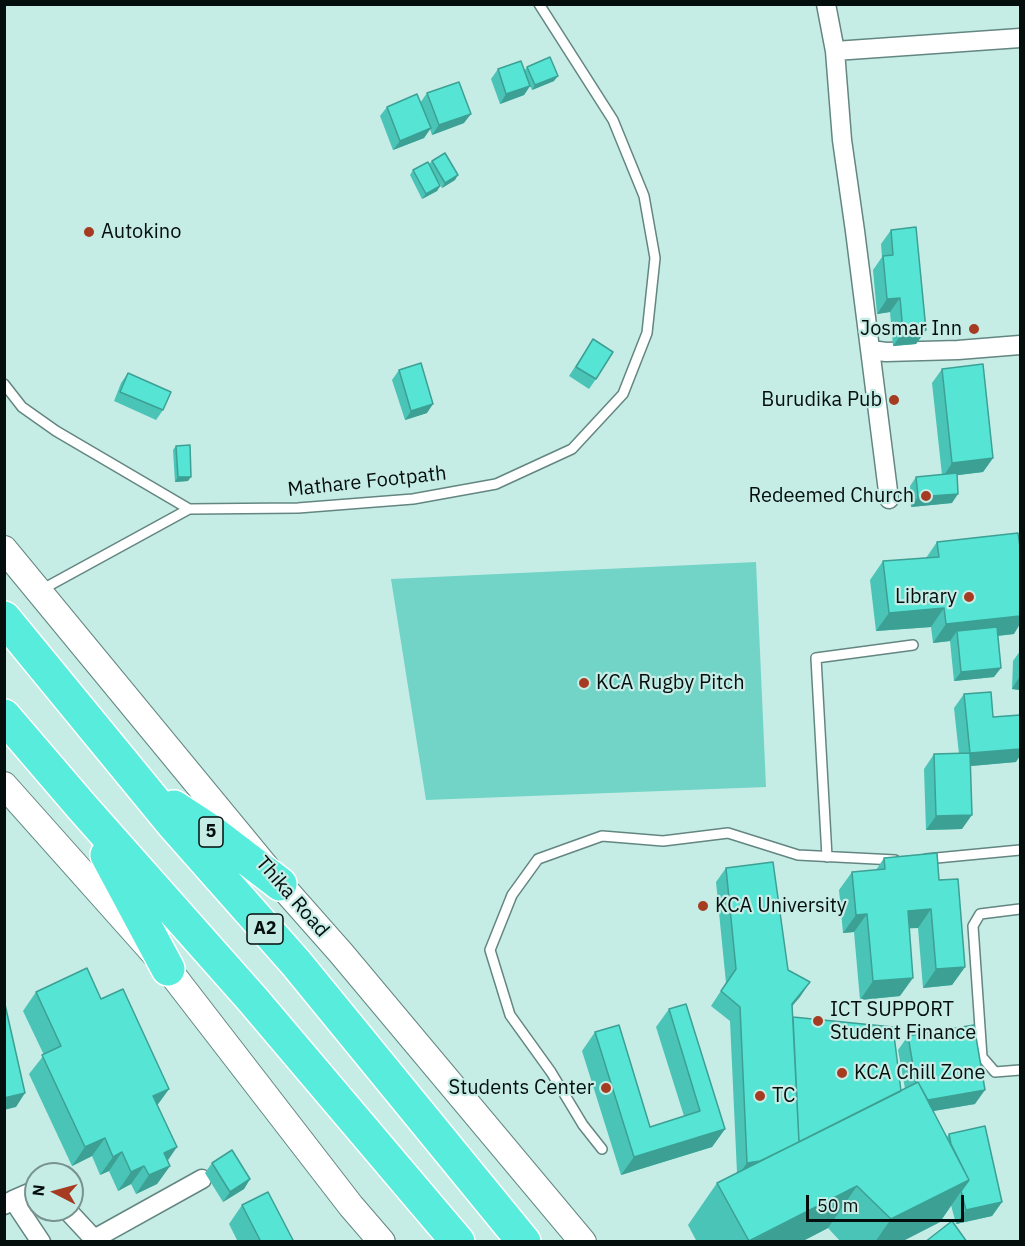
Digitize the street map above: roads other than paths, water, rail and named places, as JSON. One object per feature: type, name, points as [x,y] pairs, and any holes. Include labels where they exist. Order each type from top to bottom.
[{"type":"highway","name":"Thika Road","points":[[4,618],[173,824],[296,963],[524,1242]]},
{"type":"highway","points":[[4,716],[253,1000],[458,1242]]},
{"type":"highway","name":"5","points":[[140,784],[212,832],[279,884]]},
{"type":"highway","points":[[82,807],[168,969]]},
{"type":"main road","name":"Thika Road","points":[[4,549],[279,884],[341,952],[583,1242]]},
{"type":"main road","points":[[4,785],[168,969],[351,1206],[382,1242]]},
{"type":"street","points":[[826,4],[835,51],[842,140],[889,499]]},
{"type":"street","points":[[835,51],[1020,38]]},
{"type":"street","points":[[871,350],[886,352],[958,350],[1020,345]]},
{"type":"street","points":[[78,1222],[94,1239],[202,1179]]},
{"type":"street","points":[[24,1195],[7,1203],[42,1242]]},
{"type":"lane","name":"Mathare Footpath","points":[[39,591],[189,509],[298,508],[413,499],[496,484],[572,449],[623,394],[647,333],[649,322],[655,258],[644,196],[613,120],[539,4]]},
{"type":"lane","points":[[4,384],[22,407],[56,431],[189,509]]},
{"type":"lane","points":[[827,857],[816,658],[913,645]]},
{"type":"lane","points":[[602,1149],[583,1125],[551,1072],[510,1015],[490,951],[512,895],[538,859],[602,836],[663,841],[728,833],[798,855],[904,861]]},
{"type":"lane","points":[[916,860],[1020,850]]},
{"type":"lane","points":[[1020,909],[981,914],[973,926],[982,1057],[994,1072],[1020,1070]]},
{"type":"place","name":"Autokino","points":[[89,232]]},
{"type":"place","name":"Josmar Inn","points":[[974,329]]},
{"type":"place","name":"Burudika Pub","points":[[894,400]]},
{"type":"place","name":"Redeemed Church","points":[[926,496]]},
{"type":"place","name":"Library","points":[[969,597]]},
{"type":"place","name":"KCA Rugby Pitch","points":[[584,683]]},
{"type":"place","name":"KCA University","points":[[703,906]]},
{"type":"place","name":"ICT SUPPORT Student Finance","points":[[818,1021]]},
{"type":"place","name":"KCA Chill Zone","points":[[842,1073]]},
{"type":"place","name":"Students Center","points":[[606,1088]]},
{"type":"place","name":"TC","points":[[760,1096]]}]
